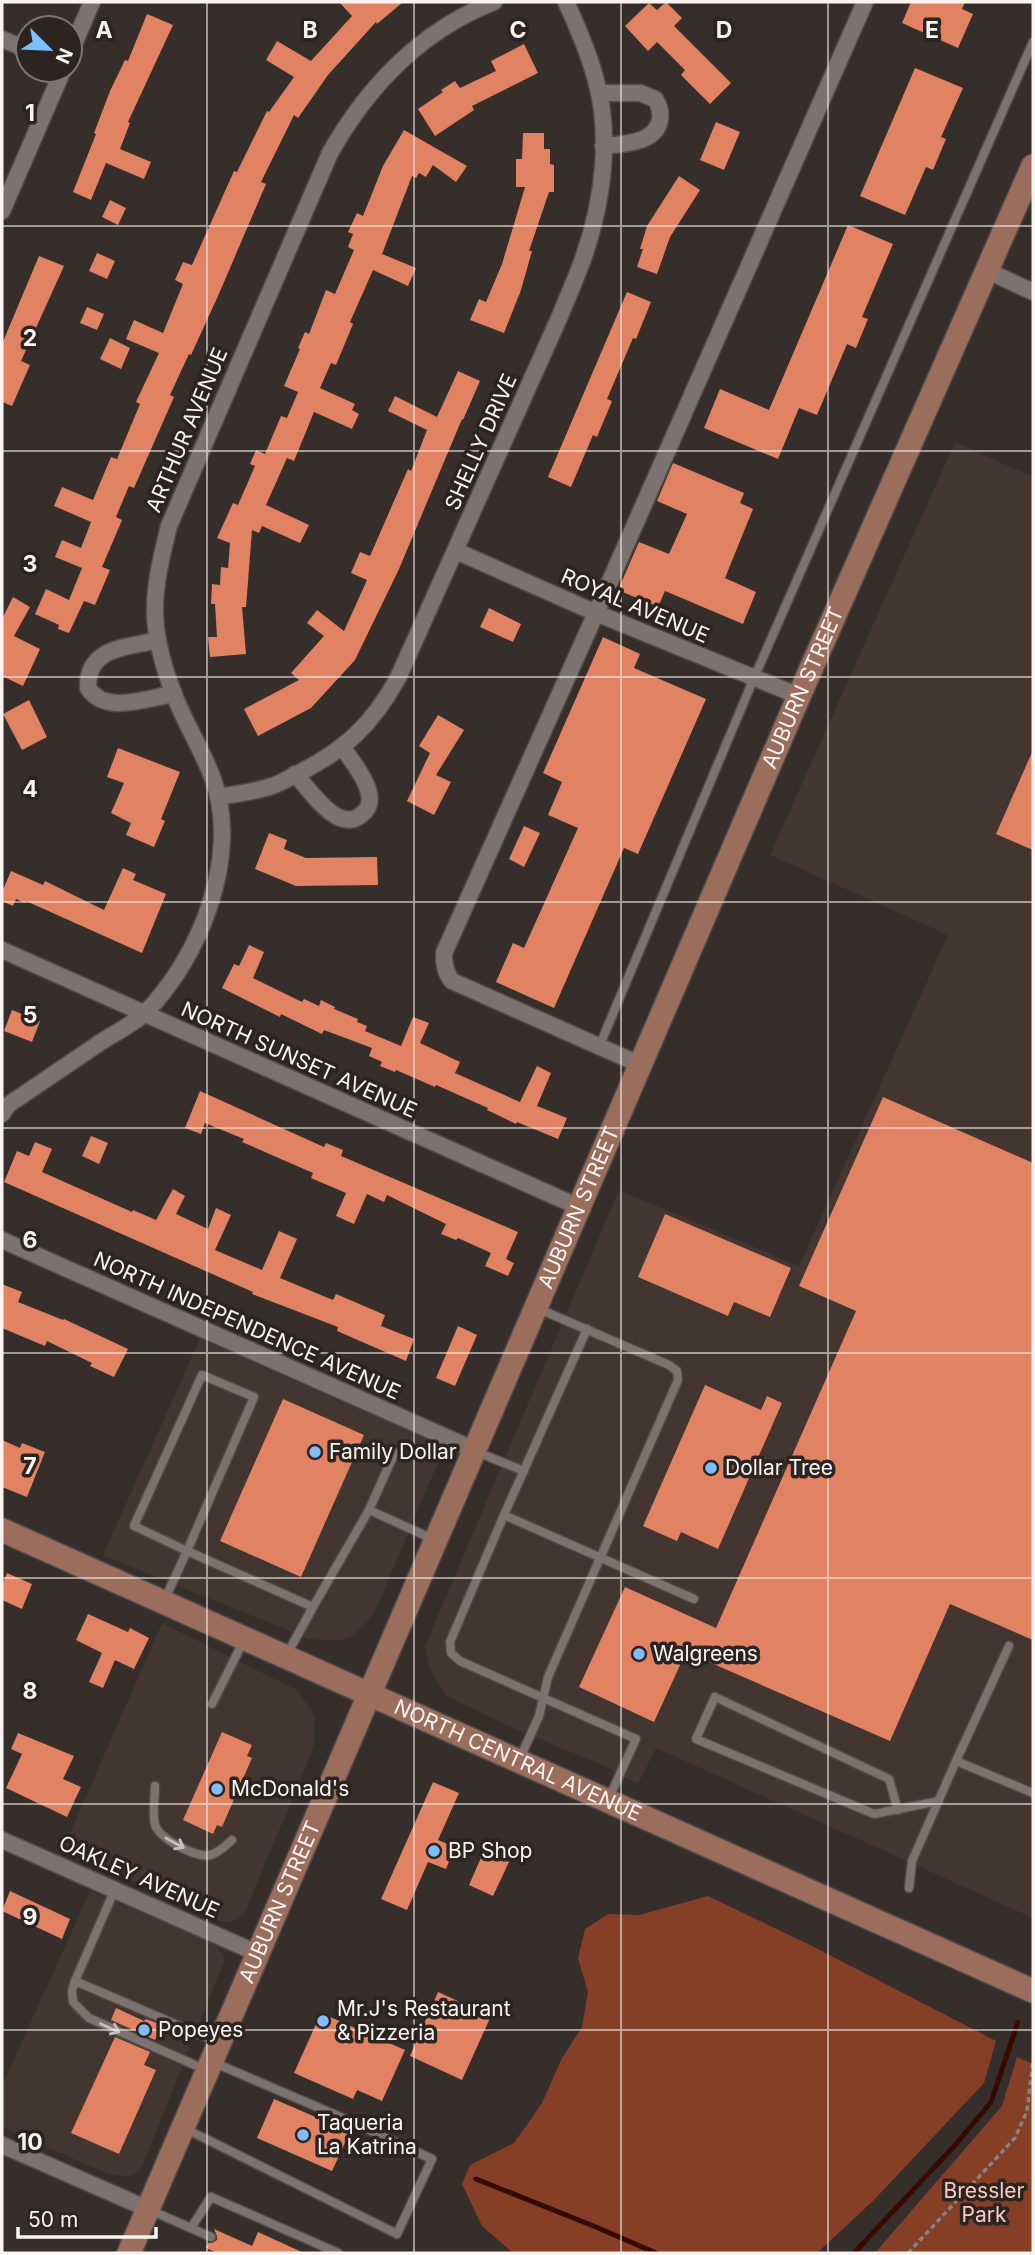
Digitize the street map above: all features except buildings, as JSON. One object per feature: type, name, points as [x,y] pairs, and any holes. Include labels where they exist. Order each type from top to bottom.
[{"type":"main road","name":"AUBURN STREET","points":[[129,2253],[799,696],[1033,166]]},
{"type":"main road","name":"NORTH CENTRAL AVENUE","points":[[2,1530],[1033,1991]]},
{"type":"street","points":[[84,21],[92,2]]},
{"type":"street","name":"ARTHUR AVENUE","points":[[2,1114],[8,1105],[144,1014],[178,971],[205,919],[219,867],[222,821],[212,778],[174,694],[158,640],[155,612],[162,555],[169,526],[330,153],[348,121],[407,54],[454,20],[494,2]]},
{"type":"street","name":"SHELLY DRIVE","points":[[218,797],[272,786],[318,764],[364,729],[389,694],[456,551],[560,316],[584,256],[600,192],[603,146],[596,77],[566,2]]},
{"type":"street","points":[[641,1065],[452,981],[444,965],[444,953],[865,2]]},
{"type":"street","points":[[2,211],[57,84]]},
{"type":"street","points":[[599,93],[640,93],[655,99],[660,110],[658,126],[653,134],[627,144],[603,146]]},
{"type":"street","points":[[988,271],[1033,292]]},
{"type":"street","name":"ROYAL AVENUE","points":[[456,551],[596,614],[799,696]]},
{"type":"street","points":[[158,640],[105,653],[96,659],[91,668],[88,688],[93,697],[106,703],[174,694]]},
{"type":"street","points":[[295,774],[338,816],[346,820],[362,815],[370,802],[367,785],[342,748]]},
{"type":"street","name":"NORTH SUNSET AVENUE","points":[[2,950],[579,1207]]},
{"type":"street","name":"NORTH INDEPENDENCE AVENUE","points":[[2,1240],[475,1450]]},
{"type":"street","name":"OAKLEY AVENUE","points":[[2,1840],[259,1954]]},
{"type":"street","points":[[2,2145],[148,2209]]},
{"type":"lane","points":[[599,1047],[754,678],[1033,42]]},
{"type":"lane","points":[[519,1761],[539,1716],[548,1677],[676,1386],[678,1375],[669,1365],[536,1307]]},
{"type":"lane","points":[[587,1329],[450,1642],[451,1653],[460,1661],[636,1739],[608,1801]]},
{"type":"lane","points":[[164,1601],[187,1551],[254,1397],[202,1375],[134,1526],[187,1551],[313,1607]]},
{"type":"lane","points":[[475,1450],[524,1471]]},
{"type":"lane","points":[[286,1656],[369,1510],[395,1452]]},
{"type":"lane","points":[[369,1510],[436,1540]]},
{"type":"lane","points":[[504,1515],[694,1599]]},
{"type":"lane","points":[[212,1703],[245,1637]]},
{"type":"lane","points":[[908,1888],[912,1860],[1009,1646]]},
{"type":"lane","points":[[898,1811],[889,1779],[715,1697],[696,1739],[874,1814],[898,1811],[939,1801]]},
{"type":"lane","points":[[956,1762],[1033,1793]]},
{"type":"lane","points":[[155,1786],[155,1824],[165,1837],[175,1844],[201,1855],[211,1855],[233,1840]]},
{"type":"lane","points":[[115,1889],[75,1981],[71,1996],[73,2002],[82,2014],[102,2025],[213,2059]]},
{"type":"lane","points":[[75,1981],[213,2059],[432,2160],[397,2234],[184,2127]]},
{"type":"lane","points":[[191,2228],[211,2197],[338,2253]]},
{"type":"lane","points":[[148,2209],[211,2237]]},
{"type":"path","points":[[908,2253],[1016,2138],[1027,2111],[1033,2061]]},
{"type":"shaded area","points":[[955,442],[1033,477],[1033,1918],[656,1748],[638,1784],[602,1765],[446,1696],[430,1669],[425,1646],[619,1190],[799,1266],[948,935],[770,855]]},
{"type":"shaded area","points":[[200,1339],[429,1440],[436,1446],[437,1465],[376,1609],[365,1625],[352,1636],[339,1641],[309,1639],[103,1555]]},
{"type":"shaded area","points":[[162,1623],[297,1690],[315,1716],[314,1744],[309,1759],[245,1912],[232,1922],[222,1922],[63,1849]]},
{"type":"shaded area","points":[[90,1891],[212,1942],[223,1954],[224,1961],[142,2167],[136,2174],[127,2177],[105,2173],[2,2127],[2,2086]]},
{"type":"green space","points":[[708,1896],[810,1945],[996,2041],[984,2083],[873,2201],[817,2253],[513,2253],[482,2226],[462,2184],[470,2165],[514,2143],[542,2103],[561,2060],[582,2027],[588,1992],[578,1958],[585,1929],[608,1914],[639,1915]]},
{"type":"green space","name":"Bressler Park","points":[[1017,2057],[1033,2064],[1033,2253],[875,2253],[1002,2106]]},
{"type":"waterway","points":[[854,2253],[957,2143],[991,2102],[1018,2022]]},
{"type":"waterway","points":[[476,2179],[656,2253]]},
{"type":"place","name":"Family Dollar","points":[[315,1452]]},
{"type":"place","name":"Dollar Tree","points":[[711,1468]]},
{"type":"place","name":"Walgreens","points":[[639,1654]]},
{"type":"place","name":"McDonald's","points":[[217,1789]]},
{"type":"place","name":"BP Shop","points":[[434,1851]]},
{"type":"place","name":"Mr.J's Restaurant & Pizzeria","points":[[323,2021]]},
{"type":"place","name":"Popeyes","points":[[144,2030]]},
{"type":"place","name":"Taqueria La Katrina","points":[[303,2135]]}]
